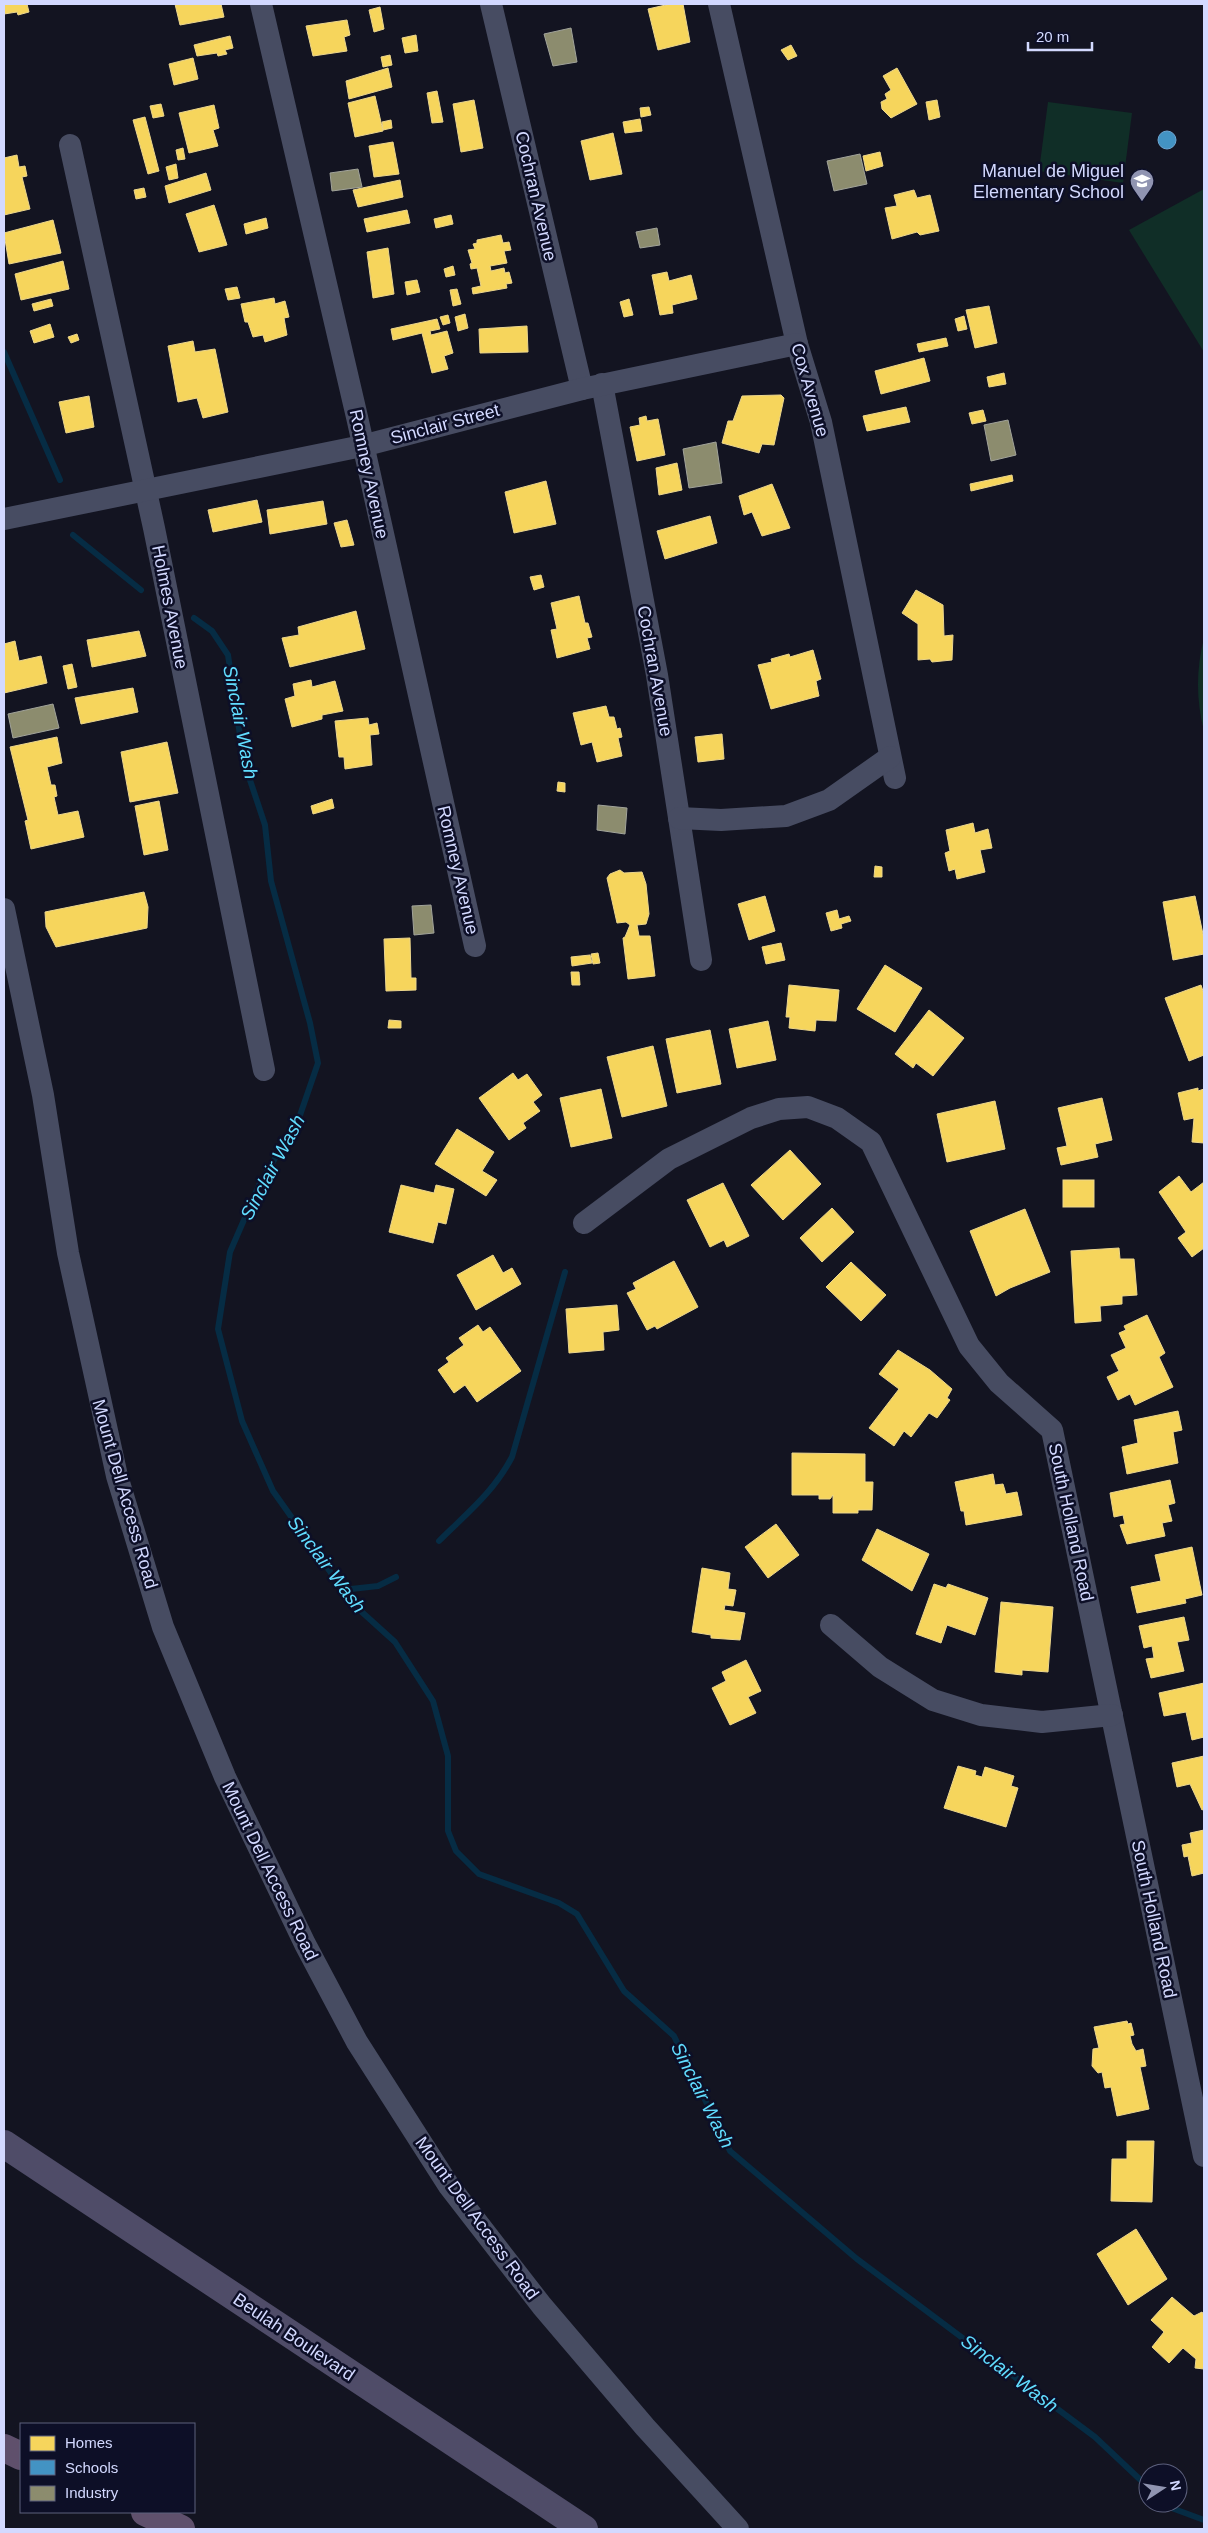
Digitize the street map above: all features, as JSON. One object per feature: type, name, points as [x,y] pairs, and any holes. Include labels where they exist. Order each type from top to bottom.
[{"type":"highway","points":[[4,2448],[20,2456]]},
{"type":"highway","points":[[147,2513],[181,2529]]},
{"type":"main road","name":"Beulah Boulevard","points":[[4,2144],[584,2529]]},
{"type":"street","name":"Romney Avenue","points":[[261,4],[475,946]]},
{"type":"street","name":"Cochran Avenue","points":[[491,4],[592,387],[657,675],[701,960]]},
{"type":"street","name":"Cox Avenue","points":[[679,818],[721,820],[786,816],[829,800],[893,768],[821,422],[797,344],[719,4]]},
{"type":"street","name":"Holmes Avenue","points":[[70,145],[145,490],[264,1070]]},
{"type":"street","name":"Sinclair Street","points":[[4,519],[362,446],[592,387],[797,344]]},
{"type":"street","name":"Mount Dell Access Road","points":[[4,909],[44,1096],[68,1253],[102,1415],[122,1495],[170,1645],[225,1777],[305,1944],[357,2042],[455,2194],[542,2306],[652,2434],[738,2529]]},
{"type":"street","name":"South Holland Road","points":[[584,1223],[669,1159],[751,1118],[779,1109],[808,1107],[837,1118],[871,1142],[969,1346],[999,1383],[1052,1430],[1204,2156]]},
{"type":"street","points":[[831,1625],[880,1667],[933,1700],[981,1714],[1042,1722],[1112,1714]]},
{"type":"green space","points":[[1048,102],[1132,113],[1123,183],[1039,171]]},
{"type":"green space","points":[[1204,189],[1204,352],[1129,230]]},
{"type":"green space","points":[[1204,638],[1204,731],[1198,684]]},
{"type":"building: Homes","points":[[4,4],[27,4],[29,12],[18,15],[17,12],[4,14]]},
{"type":"building: Homes","points":[[175,4],[221,4],[224,17],[180,25]]},
{"type":"building: Homes","points":[[670,4],[683,4],[690,42],[658,50],[648,9]]},
{"type":"building: Homes","points":[[380,7],[384,29],[374,32],[369,10]]},
{"type":"building: Homes","points":[[347,20],[350,35],[344,37],[347,51],[313,56],[306,26]]},
{"type":"building: Homes","points":[[416,35],[418,51],[405,53],[402,38]]},
{"type":"building: Homes","points":[[230,36],[233,48],[225,50],[227,54],[218,56],[217,53],[197,56],[194,45]]},
{"type":"building: Homes","points":[[791,45],[797,56],[788,60],[781,50]]},
{"type":"building: Homes","points":[[390,55],[392,65],[383,67],[381,57]]},
{"type":"building: Homes","points":[[193,58],[198,79],[174,85],[169,64]]},
{"type":"building: Homes","points":[[388,68],[392,87],[349,99],[346,81]]},
{"type":"building: Homes","points":[[897,68],[917,104],[891,118],[882,109],[881,102],[887,99],[885,94],[891,90],[883,76]]},
{"type":"building: Homes","points":[[437,91],[443,122],[432,123],[427,93]]},
{"type":"building: Homes","points":[[375,96],[383,131],[355,137],[348,103]]},
{"type":"building: Homes","points":[[474,100],[483,148],[461,152],[453,104]]},
{"type":"building: Homes","points":[[937,100],[940,117],[929,120],[926,102]]},
{"type":"building: Homes","points":[[161,104],[164,116],[153,118],[150,106]]},
{"type":"building: Homes","points":[[214,105],[219,128],[213,130],[218,146],[189,153],[179,113]]},
{"type":"building: Homes","points":[[649,107],[651,115],[641,117],[640,108]]},
{"type":"building: Homes","points":[[145,117],[159,171],[148,174],[133,120]]},
{"type":"building: Homes","points":[[640,119],[642,131],[625,133],[623,122]]},
{"type":"building: Homes","points":[[391,120],[392,128],[383,130],[382,122]]},
{"type":"building: Homes","points":[[613,133],[622,174],[590,180],[581,141]]},
{"type":"building: Homes","points":[[393,142],[399,174],[374,177],[369,146]]},
{"type":"building: Homes","points":[[183,148],[185,159],[178,160],[176,150]]},
{"type":"building: Homes","points":[[880,152],[883,166],[866,171],[863,156]]},
{"type":"building: Homes","points":[[17,155],[19,167],[25,166],[27,176],[22,177],[30,209],[4,215],[4,158]]},
{"type":"building: Homes","points":[[176,164],[178,178],[169,180],[166,167]]},
{"type":"building: Homes","points":[[206,173],[211,190],[169,203],[165,186]]},
{"type":"building: Homes","points":[[400,180],[403,197],[358,207],[353,190]]},
{"type":"building: Homes","points":[[144,188],[146,197],[136,199],[134,190]]},
{"type":"building: Homes","points":[[914,190],[917,198],[930,195],[939,231],[920,235],[917,232],[892,239],[885,208],[897,206],[894,195]]},
{"type":"building: Homes","points":[[214,205],[227,245],[199,252],[186,214]]},
{"type":"building: Homes","points":[[407,210],[410,223],[367,232],[364,219]]},
{"type":"building: Homes","points":[[451,215],[453,224],[436,228],[434,219]]},
{"type":"building: Homes","points":[[266,218],[268,228],[246,234],[244,224]]},
{"type":"building: Homes","points":[[53,220],[61,253],[9,264],[4,233]]},
{"type":"building: Homes","points":[[501,235],[503,243],[509,242],[511,250],[504,251],[507,263],[490,266],[491,271],[504,268],[505,273],[509,272],[512,283],[506,284],[507,288],[473,294],[472,288],[481,286],[477,268],[471,269],[470,264],[472,263],[468,250],[475,249],[473,244],[477,243],[477,240]]},
{"type":"building: Homes","points":[[388,248],[394,294],[373,298],[367,252]]},
{"type":"building: Homes","points":[[63,261],[69,289],[21,300],[15,274]]},
{"type":"building: Homes","points":[[453,266],[455,275],[446,277],[444,269]]},
{"type":"building: Homes","points":[[667,272],[669,281],[691,275],[697,299],[672,305],[673,313],[660,315],[652,275]]},
{"type":"building: Homes","points":[[417,280],[420,292],[407,295],[405,282]]},
{"type":"building: Homes","points":[[237,287],[240,298],[228,300],[225,289]]},
{"type":"building: Homes","points":[[457,289],[461,304],[453,306],[450,290]]},
{"type":"building: Homes","points":[[274,298],[275,304],[285,301],[289,317],[284,318],[287,335],[265,342],[263,335],[253,337],[248,322],[245,322],[241,304]]},
{"type":"building: Homes","points":[[51,299],[53,306],[34,311],[32,304]]},
{"type":"building: Homes","points":[[629,299],[633,315],[624,317],[620,302]]},
{"type":"building: Homes","points":[[989,306],[997,343],[975,348],[966,310]]},
{"type":"building: Homes","points":[[465,314],[468,328],[458,331],[455,317]]},
{"type":"building: Homes","points":[[448,315],[450,323],[443,325],[440,317]]},
{"type":"building: Homes","points":[[964,316],[967,329],[958,331],[955,319]]},
{"type":"building: Homes","points":[[437,319],[440,329],[430,331],[431,335],[447,331],[453,353],[444,356],[448,369],[432,373],[422,333],[393,340],[391,329]]},
{"type":"building: Homes","points":[[50,324],[54,337],[34,343],[30,331]]},
{"type":"building: Homes","points":[[527,326],[528,352],[480,353],[479,329]]},
{"type":"building: Homes","points":[[77,334],[79,340],[71,343],[68,337]]},
{"type":"building: Homes","points":[[946,338],[948,346],[919,352],[917,344]]},
{"type":"building: Homes","points":[[193,341],[195,352],[215,349],[228,412],[203,418],[197,398],[178,402],[168,346]]},
{"type":"building: Homes","points":[[924,358],[930,381],[881,394],[875,371]]},
{"type":"building: Homes","points":[[1004,373],[1006,384],[989,387],[987,377]]},
{"type":"building: Homes","points":[[781,395],[784,398],[774,445],[762,444],[759,453],[722,443],[728,421],[733,421],[742,396]]},
{"type":"building: Homes","points":[[89,396],[94,427],[66,433],[59,402]]},
{"type":"building: Homes","points":[[906,407],[910,422],[867,431],[863,416]]},
{"type":"building: Homes","points":[[983,410],[986,421],[972,424],[969,413]]},
{"type":"building: Homes","points":[[646,416],[647,421],[658,419],[665,455],[637,461],[630,427],[640,425],[639,418]]},
{"type":"building: Homes","points":[[677,463],[682,490],[659,495],[656,468]]},
{"type":"building: Homes","points":[[1012,475],[1013,481],[971,491],[970,484]]},
{"type":"building: Homes","points":[[546,481],[556,524],[514,533],[505,492]]},
{"type":"building: Homes","points":[[772,484],[790,528],[762,536],[752,512],[744,515],[739,496]]},
{"type":"building: Homes","points":[[257,500],[262,522],[213,532],[208,510]]},
{"type":"building: Homes","points":[[323,501],[327,524],[270,534],[267,510]]},
{"type":"building: Homes","points":[[710,516],[717,543],[665,559],[657,531]]},
{"type":"building: Homes","points":[[347,520],[354,545],[341,547],[334,523]]},
{"type":"building: Homes","points":[[541,575],[544,587],[534,590],[530,577]]},
{"type":"building: Homes","points":[[916,590],[943,605],[944,636],[953,635],[952,660],[932,662],[930,659],[918,660],[918,624],[902,613]]},
{"type":"building: Homes","points":[[579,596],[585,623],[588,623],[592,637],[587,638],[590,649],[557,658],[551,630],[557,629],[551,603]]},
{"type":"building: Homes","points":[[356,611],[365,649],[290,667],[282,638],[299,635],[298,627]]},
{"type":"building: Homes","points":[[139,631],[146,656],[92,667],[87,640]]},
{"type":"building: Homes","points":[[15,641],[19,661],[41,656],[47,683],[4,693],[4,644]]},
{"type":"building: Homes","points":[[813,650],[821,679],[816,681],[819,696],[771,709],[758,665],[772,662],[771,659],[789,654],[790,657]]},
{"type":"building: Homes","points":[[72,664],[77,687],[68,689],[63,666]]},
{"type":"building: Homes","points":[[311,680],[312,687],[335,681],[343,711],[322,715],[322,719],[292,727],[285,699],[295,696],[293,684]]},
{"type":"building: Homes","points":[[133,688],[138,712],[81,724],[75,698]]},
{"type":"building: Homes","points":[[606,706],[609,717],[614,717],[617,729],[620,728],[622,737],[618,738],[622,756],[597,762],[592,742],[581,745],[573,713]]},
{"type":"building: Homes","points":[[368,718],[369,725],[377,723],[379,734],[370,735],[372,765],[345,769],[344,757],[339,757],[335,721]]},
{"type":"building: Homes","points":[[722,734],[724,759],[698,762],[695,737]]},
{"type":"building: Homes","points":[[57,737],[62,763],[47,767],[51,785],[55,785],[57,796],[54,797],[58,815],[78,811],[84,837],[31,849],[25,821],[28,820],[10,747]]},
{"type":"building: Homes","points":[[167,742],[178,793],[130,802],[121,752]]},
{"type":"building: Homes","points":[[558,782],[565,783],[565,792],[557,791]]},
{"type":"building: Homes","points":[[332,799],[334,808],[313,814],[311,806]]},
{"type":"building: Homes","points":[[159,801],[168,850],[144,855],[135,806]]},
{"type":"building: Homes","points":[[973,823],[975,833],[988,829],[992,848],[980,850],[985,872],[957,879],[955,869],[949,871],[945,853],[950,851],[946,830]]},
{"type":"building: Homes","points":[[875,866],[882,867],[882,877],[874,877]]},
{"type":"building: Homes","points":[[620,870],[624,873],[642,872],[646,884],[649,914],[646,924],[637,925],[639,936],[650,936],[655,976],[628,979],[623,938],[630,925],[626,922],[617,923],[607,878],[610,874]]},
{"type":"building: Homes","points":[[144,892],[148,907],[147,928],[56,947],[46,927],[45,912]]},
{"type":"building: Homes","points":[[765,896],[775,931],[749,940],[738,904]]},
{"type":"building: Homes","points":[[1195,896],[1204,939],[1204,954],[1173,960],[1163,902]]},
{"type":"building: Homes","points":[[837,910],[839,919],[849,916],[851,921],[841,924],[842,928],[831,931],[826,913]]},
{"type":"building: Homes","points":[[410,938],[411,978],[416,978],[416,990],[386,991],[384,939]]},
{"type":"building: Homes","points":[[781,943],[785,960],[766,964],[762,947]]},
{"type":"building: Homes","points":[[598,953],[600,963],[593,964],[591,954]]},
{"type":"building: Homes","points":[[590,955],[592,963],[572,966],[571,957]]},
{"type":"building: Homes","points":[[885,965],[922,988],[895,1032],[857,1009]]},
{"type":"building: Homes","points":[[571,972],[579,972],[580,985],[572,985]]},
{"type":"building: Homes","points":[[789,985],[839,990],[836,1021],[816,1020],[815,1031],[789,1028],[790,1017],[786,1017]]},
{"type":"building: Homes","points":[[1201,985],[1204,994],[1204,1055],[1189,1061],[1165,998]]},
{"type":"building: Homes","points":[[929,1010],[964,1038],[933,1076],[916,1063],[913,1068],[895,1054]]},
{"type":"building: Homes","points":[[389,1020],[401,1021],[401,1028],[388,1028]]},
{"type":"building: Homes","points":[[768,1021],[776,1060],[737,1068],[729,1029]]},
{"type":"building: Homes","points":[[710,1030],[721,1084],[677,1093],[666,1039]]},
{"type":"building: Homes","points":[[653,1046],[667,1106],[622,1117],[607,1057]]},
{"type":"building: Homes","points":[[513,1073],[518,1080],[527,1074],[542,1095],[533,1102],[540,1111],[523,1123],[526,1128],[509,1140],[479,1098]]},
{"type":"building: Homes","points":[[1198,1088],[1198,1091],[1204,1089],[1204,1143],[1192,1142],[1194,1118],[1184,1120],[1178,1093]]},
{"type":"building: Homes","points":[[601,1089],[612,1138],[571,1147],[560,1098]]},
{"type":"building: Homes","points":[[1102,1098],[1112,1140],[1095,1144],[1098,1157],[1061,1165],[1057,1148],[1067,1146],[1058,1108]]},
{"type":"building: Homes","points":[[995,1101],[1005,1149],[947,1162],[937,1114]]},
{"type":"building: Homes","points":[[457,1129],[494,1152],[482,1171],[497,1180],[486,1196],[435,1164]]},
{"type":"building: Homes","points":[[790,1150],[821,1184],[783,1220],[751,1185]]},
{"type":"building: Homes","points":[[1179,1176],[1191,1192],[1204,1182],[1204,1248],[1192,1257],[1178,1238],[1186,1232],[1159,1192]]},
{"type":"building: Homes","points":[[1063,1180],[1094,1180],[1094,1207],[1063,1207]]},
{"type":"building: Homes","points":[[723,1183],[749,1236],[727,1247],[724,1240],[710,1247],[687,1200]]},
{"type":"building: Homes","points":[[401,1185],[434,1193],[436,1185],[454,1189],[446,1224],[438,1222],[433,1243],[389,1232]]},
{"type":"building: Homes","points":[[832,1208],[854,1232],[822,1262],[800,1238]]},
{"type":"building: Homes","points":[[1025,1209],[1050,1272],[1010,1288],[996,1296],[970,1231]]},
{"type":"building: Homes","points":[[1119,1248],[1120,1259],[1134,1259],[1137,1295],[1122,1296],[1122,1304],[1100,1306],[1101,1321],[1075,1323],[1071,1251]]},
{"type":"building: Homes","points":[[493,1255],[503,1273],[512,1268],[521,1284],[476,1310],[457,1275]]},
{"type":"building: Homes","points":[[674,1261],[698,1307],[657,1329],[655,1326],[647,1330],[627,1293],[636,1289],[633,1283]]},
{"type":"building: Homes","points":[[851,1262],[886,1295],[861,1321],[826,1287]]},
{"type":"building: Homes","points":[[617,1305],[619,1330],[603,1332],[604,1350],[569,1353],[566,1309]]},
{"type":"building: Homes","points":[[1147,1315],[1165,1353],[1159,1357],[1173,1387],[1135,1405],[1130,1394],[1118,1400],[1107,1377],[1119,1371],[1111,1355],[1126,1348],[1119,1333],[1126,1330],[1124,1326]]},
{"type":"building: Homes","points":[[478,1325],[483,1332],[490,1327],[521,1371],[477,1402],[465,1385],[454,1393],[438,1370],[449,1362],[446,1358],[464,1345],[459,1338]]},
{"type":"building: Homes","points":[[898,1350],[930,1370],[952,1389],[947,1398],[950,1400],[937,1418],[929,1413],[911,1437],[904,1431],[894,1446],[869,1428],[899,1389],[879,1374]]},
{"type":"building: Homes","points":[[1178,1411],[1182,1430],[1173,1432],[1178,1463],[1127,1474],[1122,1447],[1138,1443],[1134,1420]]},
{"type":"building: Homes","points":[[792,1453],[865,1454],[865,1482],[873,1482],[872,1510],[858,1510],[858,1513],[833,1513],[833,1495],[830,1499],[819,1499],[819,1495],[792,1495]]},
{"type":"building: Homes","points":[[993,1474],[995,1485],[1003,1484],[1006,1494],[1017,1492],[1022,1515],[966,1525],[964,1511],[961,1511],[955,1482]]},
{"type":"building: Homes","points":[[1170,1480],[1175,1503],[1168,1505],[1172,1521],[1162,1523],[1165,1536],[1127,1544],[1120,1525],[1125,1524],[1123,1515],[1114,1517],[1110,1493]]},
{"type":"building: Homes","points":[[776,1524],[799,1555],[768,1578],[745,1547]]},
{"type":"building: Homes","points":[[877,1529],[929,1554],[912,1591],[862,1560]]},
{"type":"building: Homes","points":[[1192,1547],[1202,1595],[1185,1599],[1186,1603],[1137,1613],[1131,1587],[1161,1581],[1155,1555]]},
{"type":"building: Homes","points":[[702,1568],[730,1573],[728,1589],[736,1590],[733,1606],[725,1605],[724,1610],[745,1613],[740,1640],[711,1638],[711,1635],[692,1632]]},
{"type":"building: Homes","points":[[934,1584],[946,1588],[948,1584],[988,1598],[975,1635],[947,1625],[941,1643],[916,1634]]},
{"type":"building: Homes","points":[[1001,1602],[1053,1607],[1048,1672],[1022,1670],[1022,1675],[995,1672]]},
{"type":"building: Homes","points":[[1184,1617],[1189,1640],[1177,1642],[1184,1671],[1151,1678],[1146,1659],[1154,1658],[1152,1646],[1144,1648],[1139,1626]]},
{"type":"building: Homes","points":[[746,1660],[761,1691],[748,1697],[756,1713],[730,1725],[712,1688],[726,1681],[722,1672]]},
{"type":"building: Homes","points":[[1204,1683],[1204,1737],[1192,1740],[1186,1712],[1164,1716],[1159,1693]]},
{"type":"building: Homes","points":[[1204,1756],[1204,1809],[1202,1810],[1190,1784],[1177,1787],[1172,1763]]},
{"type":"building: Homes","points":[[958,1766],[976,1771],[975,1775],[982,1777],[985,1767],[1014,1776],[1011,1786],[1018,1788],[1006,1827],[944,1808]]},
{"type":"building: Homes","points":[[1204,1830],[1204,1873],[1192,1876],[1188,1856],[1184,1857],[1182,1845],[1192,1843],[1190,1833]]},
{"type":"building: Homes","points":[[1127,2021],[1128,2024],[1131,2023],[1134,2035],[1130,2036],[1136,2051],[1143,2049],[1146,2066],[1140,2067],[1149,2109],[1117,2116],[1111,2087],[1105,2088],[1102,2072],[1098,2073],[1092,2066],[1093,2049],[1099,2048],[1094,2027]]},
{"type":"building: Homes","points":[[1127,2141],[1154,2141],[1152,2202],[1111,2201],[1112,2159],[1127,2159]]},
{"type":"building: Homes","points":[[1136,2229],[1167,2279],[1128,2305],[1097,2254]]},
{"type":"building: Homes","points":[[1172,2297],[1194,2316],[1202,2312],[1204,2315],[1204,2369],[1195,2368],[1196,2359],[1183,2348],[1169,2363],[1152,2347],[1164,2332],[1151,2320]]},
{"type":"building: Schools","points":[[1167,131],[1173,134],[1176,140],[1173,146],[1167,149],[1161,146],[1158,140],[1161,134]]},
{"type":"building: Industry","points":[[571,28],[577,62],[553,66],[544,34]]},
{"type":"building: Industry","points":[[860,154],[867,184],[834,191],[827,161]]},
{"type":"building: Industry","points":[[358,169],[362,187],[332,191],[330,173]]},
{"type":"building: Industry","points":[[657,228],[660,245],[640,248],[636,232]]},
{"type":"building: Industry","points":[[1008,420],[1016,455],[991,461],[984,425]]},
{"type":"building: Industry","points":[[716,442],[722,483],[689,488],[683,449]]},
{"type":"building: Industry","points":[[53,704],[59,728],[13,738],[8,714]]},
{"type":"building: Industry","points":[[598,805],[627,808],[625,834],[597,830]]},
{"type":"building: Industry","points":[[431,905],[434,933],[414,935],[412,906]]},
{"type":"waterway","name":"Sinclair Wash","points":[[4,352],[60,480]]},
{"type":"waterway","name":"Sinclair Wash","points":[[73,535],[141,590]]},
{"type":"waterway","name":"Sinclair Wash","points":[[194,618],[212,631],[228,655],[244,762],[265,825],[271,881],[310,1023],[318,1063],[298,1121],[260,1183],[230,1252],[218,1329],[242,1421],[273,1491],[353,1604],[395,1642],[433,1701],[448,1756],[448,1831],[456,1851],[479,1874],[559,1903],[577,1914],[624,1991],[674,2036],[730,2151],[857,2259],[1095,2437],[1138,2478]]},
{"type":"waterway","points":[[439,1541],[488,1492],[505,1470],[512,1457],[565,1272]]},
{"type":"waterway","points":[[342,1590],[378,1586],[396,1577]]},
{"type":"waterway","name":"Sinclair Wash","points":[[1185,2513],[1204,2520]]},
{"type":"place","name":"Manuel de Miguel Elementary School","points":[[1142,202]]}]
